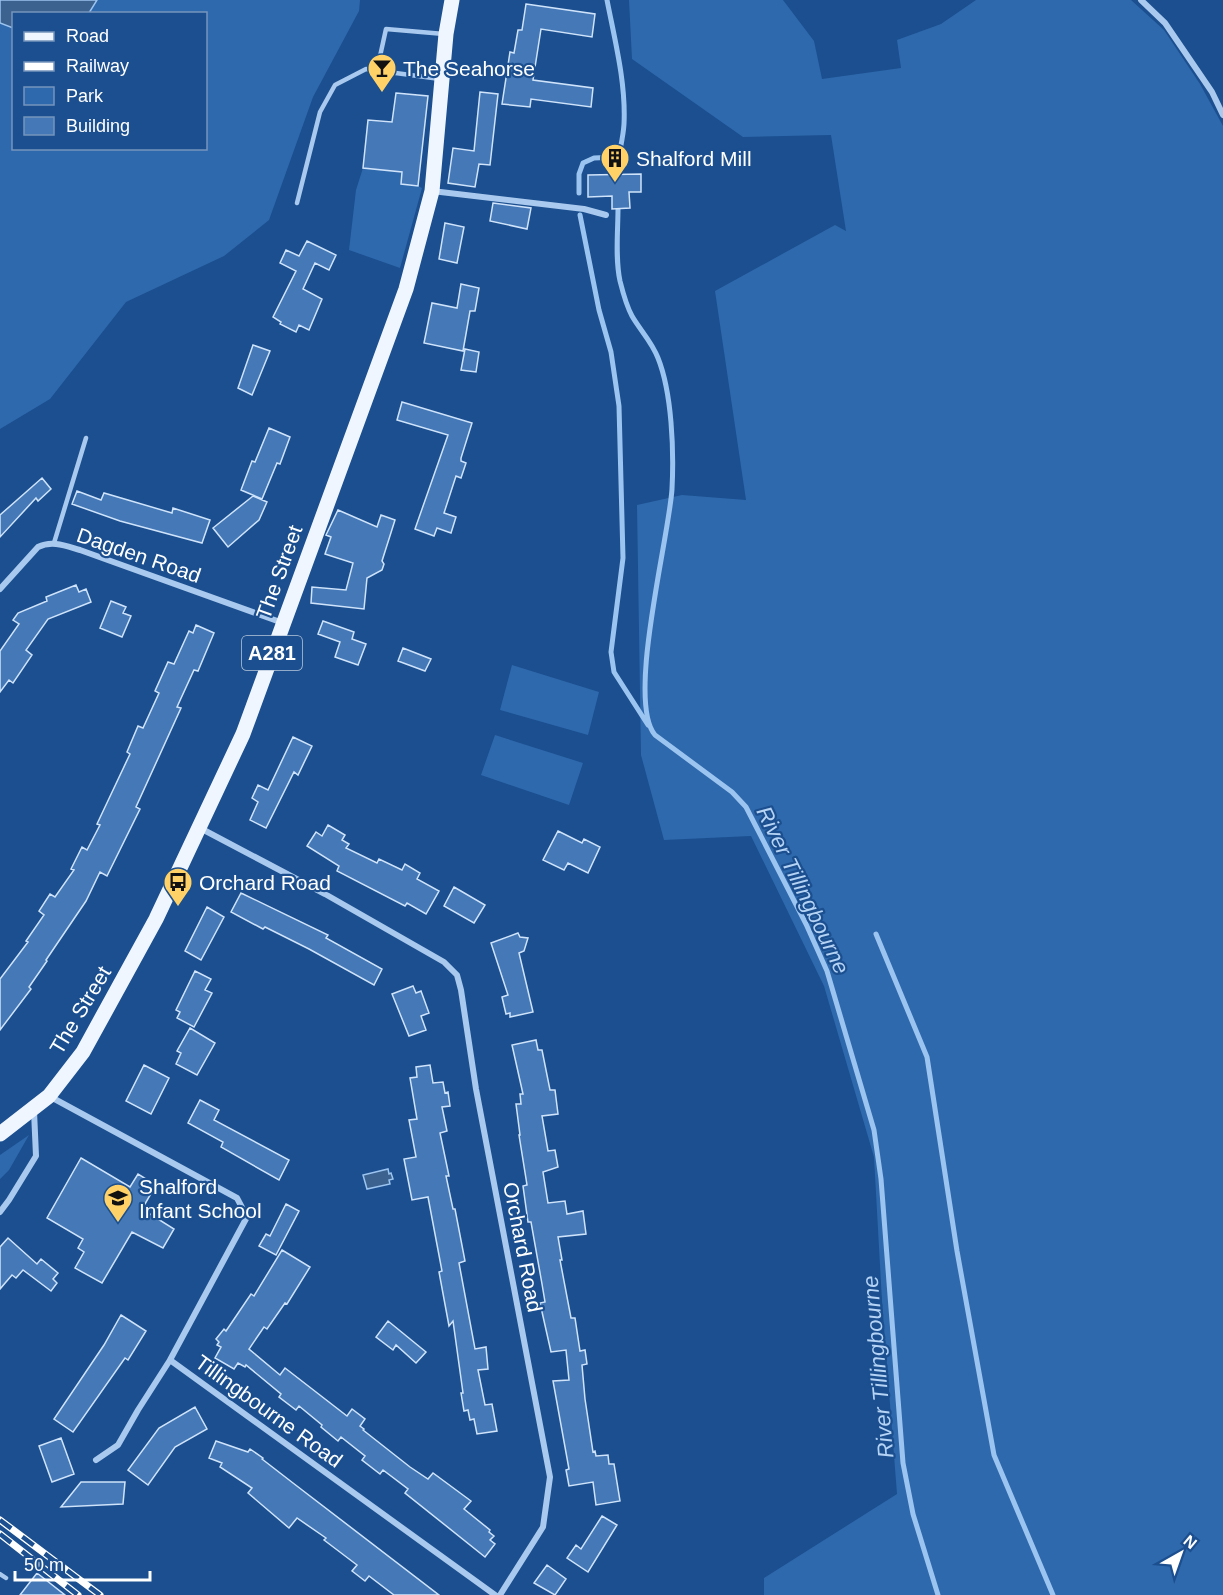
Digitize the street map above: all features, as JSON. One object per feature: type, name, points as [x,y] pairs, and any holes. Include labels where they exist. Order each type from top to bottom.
[{"type":"main road","name":"The Street","points":[[0,1134],[49,1096],[83,1052],[156,919],[243,734],[406,289],[432,191],[452,0]]},
{"type":"street","points":[[1141,0],[1165,23],[1212,92],[1223,115]]},
{"type":"street","points":[[432,191],[584,209],[606,215]]},
{"type":"street","name":"Dagden Road","points":[[0,589],[38,547],[46,543],[54,543],[80,550],[283,623]]},
{"type":"street","name":"Orchard Road","points":[[199,828],[345,905],[444,962],[457,975],[476,1089],[550,1477],[543,1527],[500,1595]]},
{"type":"street","name":"Tillingbourne Road","points":[[49,1096],[237,1198],[247,1217],[170,1360],[495,1595]]},
{"type":"street","points":[[0,1212],[36,1156],[33,1110]]},
{"type":"street","points":[[96,1460],[118,1445],[170,1360]]},
{"type":"lane","points":[[377,70],[386,29],[447,34]]},
{"type":"lane","points":[[297,203],[320,112],[335,86],[366,69],[442,79]]},
{"type":"lane","points":[[54,543],[86,438]]},
{"type":"lane","points":[[0,1574],[6,1578]]},
{"type":"green space","points":[[0,0],[360,0],[359,11],[313,97],[269,220],[224,256],[126,302],[50,399],[0,429]]},
{"type":"green space","points":[[629,0],[783,0],[814,41],[822,79],[901,68],[897,40],[941,24],[976,0],[1131,0],[1164,30],[1200,84],[1223,126],[1223,1595],[764,1595],[764,1578],[897,1494],[882,1301],[874,1157],[824,986],[751,836],[664,840],[641,755],[637,505],[682,495],[746,500],[715,291],[835,225],[846,231],[831,135],[743,137],[632,59]]},
{"type":"green space","points":[[363,168],[402,172],[401,184],[422,188],[400,268],[349,250],[356,190]]},
{"type":"green space","points":[[512,665],[599,692],[588,735],[500,710]]},
{"type":"green space","points":[[495,735],[583,763],[569,805],[481,775]]},
{"type":"green space","points":[[29,1135],[9,1170],[0,1179],[0,1155]]},
{"type":"shaded area","points":[[0,0],[97,0],[90,12],[12,12],[12,28],[0,23]]},
{"type":"shaded area","points":[[388,1169],[393,1179],[389,1180],[390,1184],[367,1189],[363,1175]]},
{"type":"building","points":[[526,4],[595,14],[592,37],[541,29],[533,80],[593,88],[591,107],[531,99],[530,107],[502,104],[510,52],[514,53],[518,30],[522,30]]},
{"type":"building","points":[[480,92],[498,94],[490,165],[479,164],[475,187],[448,183],[453,148],[474,151]]},
{"type":"building","points":[[396,93],[428,96],[418,186],[401,184],[402,172],[363,168],[368,120],[392,122]]},
{"type":"building","name":"Shalford Mill","points":[[641,174],[641,192],[629,192],[630,208],[612,209],[612,196],[588,197],[588,175]]},
{"type":"building","points":[[493,203],[531,208],[527,229],[490,221]]},
{"type":"building","points":[[445,223],[464,227],[457,263],[439,259]]},
{"type":"building","points":[[307,241],[336,255],[329,270],[315,263],[303,289],[322,299],[309,330],[299,325],[296,332],[280,324],[281,322],[273,317],[296,271],[280,263],[286,250],[299,256]]},
{"type":"building","points":[[461,284],[479,288],[475,311],[470,311],[463,351],[424,343],[432,303],[457,308]]},
{"type":"building","points":[[253,345],[270,351],[252,395],[238,388]]},
{"type":"building","points":[[465,349],[479,352],[476,372],[461,370]]},
{"type":"building","points":[[402,402],[472,423],[461,458],[461,461],[466,463],[461,478],[456,476],[444,513],[456,517],[451,533],[437,528],[434,536],[415,529],[448,435],[397,420]]},
{"type":"building","points":[[269,428],[290,437],[280,464],[277,463],[262,499],[241,490],[252,461],[255,462]]},
{"type":"building","points":[[42,478],[51,489],[38,501],[36,498],[0,537],[0,515]]},
{"type":"building","points":[[77,491],[101,500],[104,493],[172,513],[173,508],[210,520],[202,543],[120,521],[72,504]]},
{"type":"building","points":[[253,496],[267,502],[259,520],[228,547],[213,528]]},
{"type":"building","points":[[338,510],[377,527],[381,515],[395,520],[382,561],[384,564],[382,570],[367,578],[364,609],[311,603],[312,587],[346,590],[353,563],[325,554],[331,537],[326,535]]},
{"type":"building","points":[[76,585],[79,592],[86,589],[91,602],[48,619],[26,650],[32,655],[13,683],[9,680],[0,692],[0,651],[19,624],[13,620],[18,613],[47,601],[46,597]]},
{"type":"building","points":[[111,601],[126,607],[123,613],[131,616],[122,637],[100,628]]},
{"type":"building","points":[[323,621],[354,632],[352,639],[366,644],[358,665],[335,657],[340,642],[318,634]]},
{"type":"building","points":[[196,625],[214,633],[198,671],[194,670],[177,707],[181,708],[136,807],[140,809],[107,876],[100,872],[86,901],[29,987],[31,989],[0,1030],[0,979],[28,942],[26,941],[44,915],[39,911],[50,894],[55,897],[74,870],[71,869],[82,847],[87,850],[130,754],[127,752],[138,726],[143,728],[159,693],[155,691],[168,662],[174,664],[189,631],[193,633]]},
{"type":"building","points":[[403,648],[431,659],[425,671],[398,661]]},
{"type":"building","points":[[293,737],[312,746],[298,775],[294,772],[266,828],[250,820],[258,802],[252,798],[258,785],[268,790]]},
{"type":"building","points":[[328,825],[345,835],[342,840],[349,844],[346,848],[377,863],[379,859],[402,870],[405,864],[420,873],[417,879],[439,891],[426,914],[407,903],[405,906],[337,871],[339,866],[307,846],[316,832],[322,836]]},
{"type":"building","points":[[558,831],[582,843],[584,839],[600,847],[588,873],[568,863],[564,870],[543,860]]},
{"type":"building","points":[[454,887],[485,905],[474,923],[444,906]]},
{"type":"building","points":[[241,893],[328,935],[326,938],[382,969],[374,985],[309,949],[231,912]]},
{"type":"building","points":[[207,907],[224,917],[201,960],[185,951]]},
{"type":"building","points":[[518,933],[520,937],[528,938],[524,951],[519,953],[533,1012],[510,1017],[510,1013],[506,1014],[502,997],[508,995],[491,943]]},
{"type":"building","points":[[195,971],[211,979],[205,990],[212,993],[194,1027],[177,1018],[180,1012],[176,1010]]},
{"type":"building","points":[[413,986],[416,993],[421,991],[429,1013],[421,1016],[426,1030],[409,1036],[392,994]]},
{"type":"building","points":[[190,1028],[215,1043],[197,1075],[176,1064],[181,1053],[177,1051]]},
{"type":"building","points":[[536,1040],[538,1050],[542,1050],[550,1090],[555,1090],[558,1114],[542,1116],[548,1151],[555,1150],[558,1167],[543,1172],[548,1203],[565,1201],[567,1214],[583,1211],[586,1234],[558,1237],[571,1318],[575,1318],[580,1351],[585,1350],[587,1364],[582,1365],[593,1452],[595,1451],[596,1456],[608,1455],[609,1464],[614,1464],[620,1501],[596,1505],[593,1482],[569,1486],[566,1470],[569,1469],[553,1381],[569,1380],[566,1350],[551,1352],[540,1303],[545,1302],[523,1186],[527,1185],[516,1104],[521,1104],[520,1094],[523,1094],[512,1045]]},
{"type":"building","points":[[144,1065],[169,1078],[151,1114],[126,1101]]},
{"type":"building","points":[[430,1065],[433,1083],[443,1082],[445,1093],[448,1092],[450,1106],[442,1107],[447,1131],[440,1133],[449,1176],[446,1176],[465,1261],[459,1263],[475,1349],[486,1347],[488,1369],[478,1370],[485,1405],[492,1404],[497,1431],[477,1434],[474,1419],[470,1420],[468,1410],[464,1411],[453,1321],[449,1326],[439,1272],[442,1271],[428,1197],[412,1200],[404,1159],[416,1157],[409,1120],[417,1119],[410,1078],[417,1077],[416,1067]]},
{"type":"building","points":[[200,1100],[219,1110],[214,1120],[289,1160],[279,1180],[221,1147],[223,1142],[188,1123]]},
{"type":"building","points":[[81,1158],[130,1187],[138,1174],[156,1185],[142,1209],[174,1229],[163,1248],[132,1232],[102,1283],[75,1268],[84,1252],[78,1248],[83,1239],[47,1218]]},
{"type":"building","points":[[286,1204],[299,1211],[276,1255],[259,1246],[266,1234],[270,1236]]},
{"type":"building","points":[[8,1238],[37,1264],[41,1259],[58,1273],[53,1279],[57,1283],[51,1291],[23,1270],[16,1278],[12,1275],[0,1289],[0,1247]]},
{"type":"building","points":[[282,1250],[310,1267],[287,1304],[285,1303],[267,1329],[264,1327],[249,1349],[280,1375],[285,1368],[347,1416],[352,1409],[365,1419],[360,1426],[363,1430],[410,1467],[428,1479],[433,1473],[471,1501],[464,1509],[494,1536],[490,1540],[495,1544],[485,1557],[405,1493],[408,1489],[383,1470],[380,1474],[362,1460],[365,1456],[341,1437],[338,1441],[299,1406],[296,1410],[279,1397],[281,1394],[246,1365],[245,1367],[238,1363],[234,1369],[215,1358],[221,1347],[217,1345],[219,1342],[216,1339],[224,1329],[226,1331],[251,1294],[254,1296]]},
{"type":"building","points":[[121,1315],[146,1331],[128,1360],[125,1358],[73,1432],[54,1419],[104,1345]]},
{"type":"building","points":[[388,1321],[426,1352],[416,1363],[396,1345],[393,1350],[376,1337]]},
{"type":"building","points":[[195,1407],[207,1429],[175,1447],[148,1485],[128,1470],[159,1428]]},
{"type":"building","points":[[61,1438],[74,1474],[52,1482],[39,1446]]},
{"type":"building","points":[[216,1441],[248,1452],[250,1449],[439,1595],[394,1595],[369,1576],[365,1581],[352,1571],[357,1565],[324,1540],[326,1538],[297,1518],[289,1528],[248,1493],[252,1488],[220,1467],[222,1463],[209,1458]]},
{"type":"building","points":[[81,1482],[125,1482],[123,1504],[61,1507]]},
{"type":"building","points":[[602,1516],[617,1525],[588,1572],[567,1558],[576,1545],[581,1549]]},
{"type":"building","points":[[547,1565],[566,1579],[555,1595],[534,1583]]},
{"type":"building","points":[[37,1573],[65,1595],[20,1595]]},
{"type":"waterway","name":"River Tillingbourne","points":[[607,0],[619,62],[624,109],[617,175]]},
{"type":"waterway","points":[[579,193],[579,174],[583,163],[594,158],[617,157]]},
{"type":"waterway","name":"River Tillingbourne","points":[[618,208],[618,272],[630,312],[653,347],[663,372],[669,405],[673,457],[669,512],[647,655],[645,689],[647,716],[655,735],[732,792],[746,807],[806,924],[827,971],[874,1130],[881,1179],[903,1463],[913,1514],[938,1595]]},
{"type":"waterway","points":[[580,215],[599,310],[611,352],[619,406],[623,558],[611,652],[614,672],[648,725]]},
{"type":"waterway","points":[[876,934],[927,1057],[957,1251],[994,1455],[1053,1595]]},
{"type":"railway","points":[[0,1520],[100,1595]]},
{"type":"railway","points":[[0,1534],[78,1595]]},
{"type":"place","name":"The Seahorse","points":[[382,94]]},
{"type":"place","name":"Shalford Mill","points":[[615,184]]},
{"type":"place","name":"Orchard Road","points":[[178,908]]},
{"type":"place","name":"Shalford Infant School","points":[[118,1224]]}]
